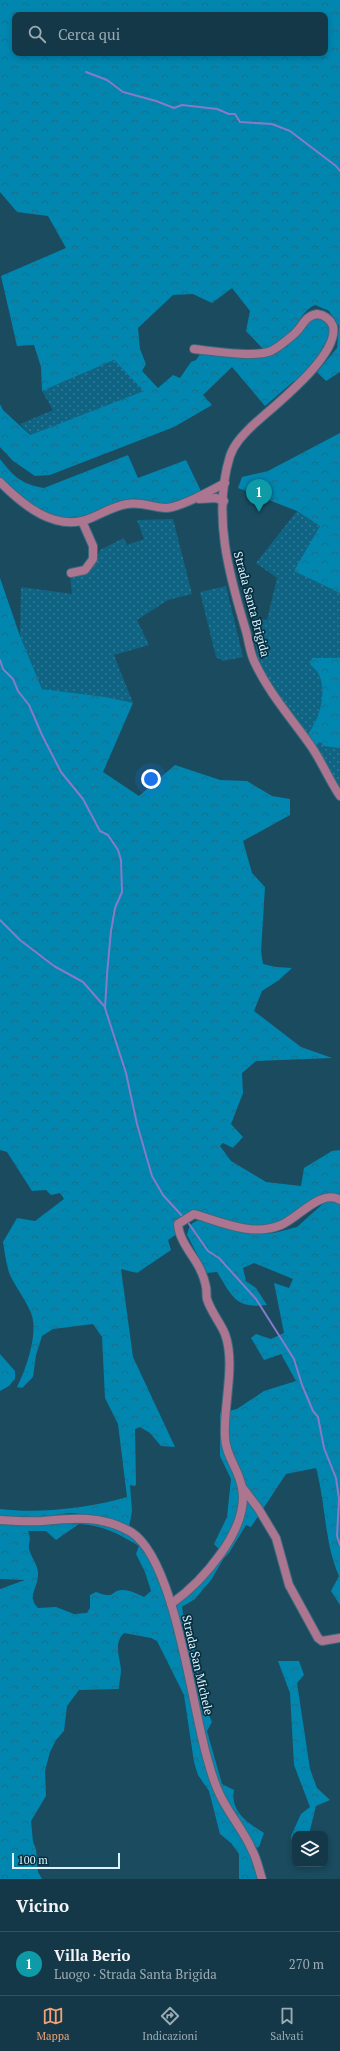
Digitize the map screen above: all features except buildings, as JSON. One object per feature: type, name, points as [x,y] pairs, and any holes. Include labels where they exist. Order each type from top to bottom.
[{"type":"street","name":"Strada Santa Brigida","points":[[194,349],[223,352],[265,353],[296,333],[307,318],[318,314],[328,318],[336,335],[334,345],[322,362],[240,439],[230,456],[225,483],[224,501],[226,560],[254,663],[312,747],[340,796]]},
{"type":"street","points":[[0,482],[12,493],[45,517],[62,522],[82,521],[118,506],[141,503],[167,508],[174,507],[225,483]]},
{"type":"street","points":[[190,500],[216,498],[224,501]]},
{"type":"street","points":[[71,573],[85,570],[93,559],[92,546],[82,521]]},
{"type":"street","name":"Strada San Michele","points":[[262,1879],[252,1850],[220,1795],[208,1761],[188,1666],[171,1604],[189,1591],[226,1545],[236,1530],[242,1504],[242,1487],[239,1475],[227,1452],[225,1444],[229,1393],[228,1343],[207,1299],[206,1287],[200,1268],[181,1237],[178,1224],[191,1215],[227,1225],[260,1230],[273,1229],[283,1225],[325,1197],[337,1198],[340,1200]]},
{"type":"street","points":[[242,1487],[258,1508],[276,1538],[289,1585],[318,1638],[322,1641],[340,1638]]},
{"type":"street","points":[[0,1520],[23,1521],[63,1518],[93,1518],[129,1531],[144,1543],[156,1566],[171,1604]]},
{"type":"shaded area","points":[[114,360],[145,391],[30,435],[20,424],[53,410],[42,391]]},
{"type":"shaded area","points":[[297,511],[320,526],[295,571],[340,593],[340,658],[312,658],[310,664],[316,670],[321,681],[322,697],[321,706],[315,722],[307,735],[286,706],[257,660],[255,618],[267,620],[277,578],[256,563]]},
{"type":"shaded area","points":[[173,519],[192,594],[168,600],[137,620],[149,645],[114,655],[133,703],[106,697],[42,689],[20,636],[21,587],[72,594],[70,575],[82,573],[90,568],[100,550],[124,538],[127,545],[144,539],[137,520]]},
{"type":"shaded area","points":[[226,586],[243,657],[223,661],[216,657],[200,592]]},
{"type":"shaded area","points":[[320,742],[340,748],[340,788],[315,746]]},
{"type":"green space","points":[[0,0],[340,0],[340,372],[326,381],[317,372],[337,348],[339,326],[329,311],[315,305],[311,307],[305,312],[288,335],[264,350],[246,331],[250,311],[232,288],[212,303],[193,294],[173,295],[138,328],[140,349],[146,364],[142,371],[158,388],[173,375],[180,378],[191,362],[196,360],[201,353],[265,355],[310,318],[317,316],[326,319],[334,334],[298,383],[294,381],[265,406],[232,367],[203,395],[212,405],[174,427],[50,475],[35,476],[13,461],[0,447],[0,404],[3,410],[30,435],[144,391],[114,360],[42,391],[41,367],[34,345],[17,346],[1,276],[66,248],[48,216],[17,212],[0,192]]},
{"type":"green space","points":[[340,433],[340,593],[294,571],[320,526],[297,511],[238,488],[242,477],[268,471]]},
{"type":"green space","points":[[128,455],[138,478],[186,460],[201,491],[168,504],[157,504],[132,500],[112,505],[91,514],[64,518],[41,510],[30,503],[0,478],[0,459],[19,479],[29,484],[44,488]]},
{"type":"green space","points":[[0,578],[20,636],[42,689],[106,697],[133,703],[103,772],[139,796],[175,765],[220,780],[247,781],[272,796],[290,799],[290,815],[243,841],[252,873],[265,887],[261,951],[263,964],[292,968],[279,980],[262,991],[254,1011],[301,1047],[332,1058],[256,1061],[242,1073],[243,1093],[231,1124],[243,1137],[233,1148],[223,1143],[220,1146],[231,1161],[266,1182],[301,1186],[304,1168],[332,1151],[340,1150],[340,1197],[325,1193],[316,1197],[291,1217],[272,1226],[245,1226],[201,1215],[183,1223],[182,1234],[177,1234],[168,1240],[171,1250],[137,1273],[121,1269],[133,1357],[175,1447],[161,1446],[150,1433],[140,1427],[135,1429],[136,1484],[135,1486],[130,1485],[132,1511],[129,1527],[94,1515],[69,1513],[43,1517],[15,1518],[0,1516],[0,1509],[31,1511],[64,1509],[113,1501],[127,1497],[118,1424],[105,1398],[102,1337],[93,1324],[53,1329],[42,1336],[36,1355],[33,1377],[22,1388],[17,1387],[30,1351],[33,1321],[29,1308],[10,1275],[3,1242],[17,1218],[35,1221],[64,1199],[60,1193],[51,1195],[46,1190],[32,1191],[7,1152],[0,1150]]},
{"type":"green space","points":[[312,658],[340,658],[340,748],[324,746],[320,742],[315,746],[307,735],[315,722],[321,706],[322,697],[321,680],[317,672],[310,664]]},
{"type":"green space","points":[[326,1201],[336,1202],[340,1205],[340,1605],[331,1591],[339,1576],[330,1550],[322,1495],[316,1468],[286,1474],[251,1527],[246,1525],[211,1580],[195,1599],[182,1607],[186,1634],[198,1657],[198,1679],[201,1697],[212,1722],[207,1731],[222,1784],[234,1790],[233,1798],[235,1805],[246,1821],[264,1833],[259,1847],[255,1848],[222,1793],[210,1759],[191,1665],[175,1605],[184,1598],[213,1568],[230,1545],[241,1523],[234,1520],[232,1529],[219,1549],[214,1544],[227,1517],[231,1479],[220,1456],[220,1413],[237,1409],[264,1391],[296,1381],[281,1354],[264,1360],[251,1338],[256,1334],[271,1339],[284,1333],[274,1283],[289,1288],[293,1279],[254,1263],[243,1268],[246,1281],[256,1288],[267,1305],[256,1306],[241,1303],[231,1294],[217,1272],[207,1273],[187,1235],[191,1225],[200,1220],[255,1234],[274,1233],[297,1227]]},
{"type":"green space","points":[[0,1354],[15,1371],[15,1379],[9,1386],[0,1391]]},
{"type":"green space","points":[[92,1520],[128,1533],[143,1546],[164,1590],[177,1631],[204,1751],[251,1853],[259,1879],[239,1879],[239,1854],[231,1843],[220,1834],[209,1791],[198,1775],[194,1762],[184,1695],[157,1641],[151,1638],[124,1633],[118,1646],[121,1670],[119,1689],[79,1690],[67,1706],[64,1731],[56,1740],[50,1752],[45,1771],[46,1796],[31,1821],[38,1872],[42,1879],[0,1879],[0,1589],[25,1580],[0,1579],[0,1523]],"holes":[[[79,1524],[103,1528],[139,1546],[136,1554],[145,1572],[151,1591],[144,1597],[126,1590],[119,1590],[110,1595],[96,1592],[90,1595],[90,1608],[87,1613],[74,1614],[56,1607],[38,1608],[33,1599],[38,1578],[38,1570],[29,1549],[30,1537],[28,1531],[46,1531],[56,1540]]]},
{"type":"green space","points":[[278,1661],[299,1661],[304,1675],[297,1683],[310,1769],[317,1788],[330,1800],[316,1806],[310,1831],[293,1831],[301,1814],[310,1807],[294,1765],[290,1693]]},
{"type":"waterway","points":[[86,72],[107,80],[123,92],[156,101],[174,108],[182,105],[217,109],[229,114],[235,114],[240,122],[272,124],[290,131],[336,166],[340,171]]},
{"type":"waterway","points":[[0,660],[3,669],[13,679],[18,691],[29,705],[61,772],[83,799],[100,831],[108,835],[118,850],[121,860],[122,892],[115,908],[111,931],[107,974]]},
{"type":"waterway","points":[[0,920],[20,940],[54,966],[83,982],[105,1007]]},
{"type":"waterway","points":[[107,975],[105,1008],[126,1073],[137,1124],[152,1176],[163,1195],[184,1218]]},
{"type":"waterway","points":[[187,1221],[208,1251],[219,1258],[256,1299],[294,1359],[302,1385],[313,1411],[318,1417],[324,1448],[336,1478],[339,1499],[337,1536],[340,1545]]},
{"type":"place","name":"Villa Berio","points":[[259,512]]}]
